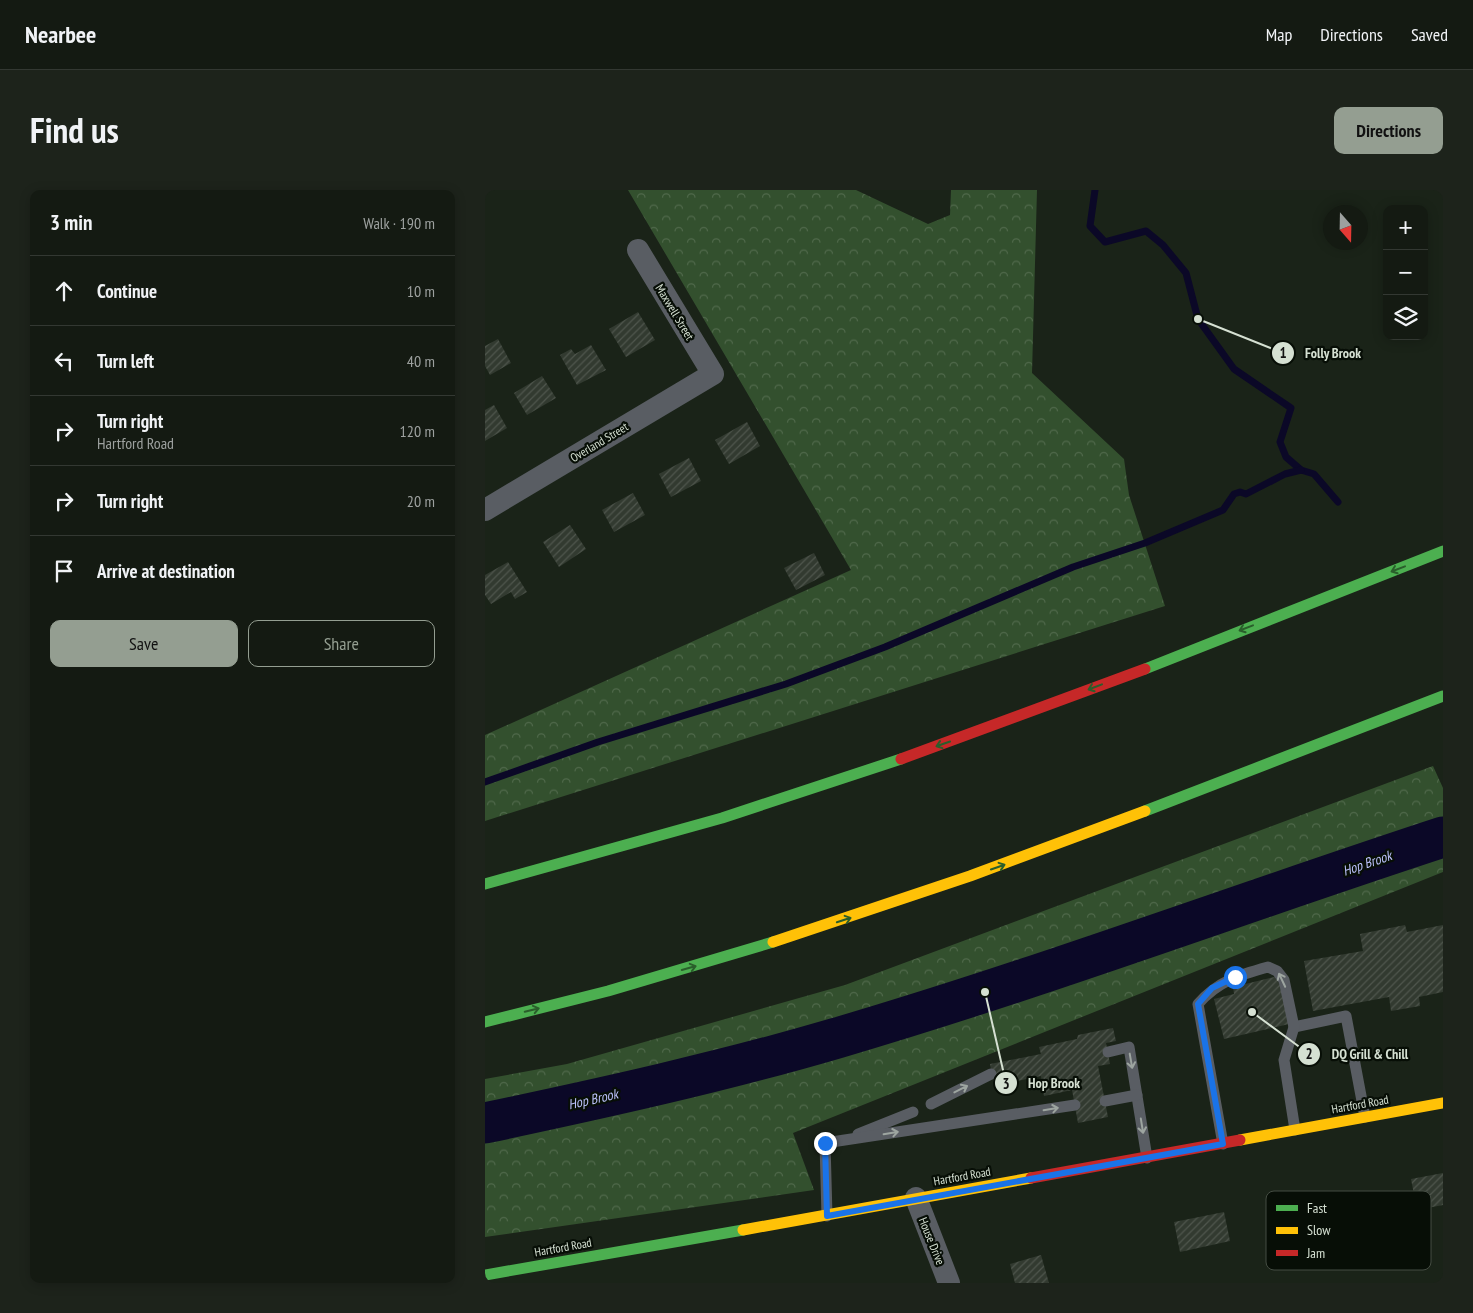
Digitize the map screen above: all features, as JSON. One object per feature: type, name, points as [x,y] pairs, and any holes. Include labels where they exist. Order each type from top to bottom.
[{"type":"main road","points":[[485,884],[663,836],[878,767],[1056,702],[1443,552]]},
{"type":"main road","points":[[485,1022],[650,979],[866,913],[1092,833],[1443,696]]},
{"type":"main road","name":"Hartford Road","points":[[485,1275],[827,1216],[916,1198],[1147,1158],[1443,1103]]},
{"type":"street","name":"Maxwell Street","points":[[637,250],[713,374]]},
{"type":"street","name":"Overland Street","points":[[485,510],[713,374]]},
{"type":"street","name":"House Drive","points":[[916,1198],[949,1283]]},
{"type":"lane","points":[[1223,1144],[1198,1004],[1212,988],[1235,977],[1268,967],[1277,971],[1284,980],[1294,1027],[1284,1060],[1295,1130]]},
{"type":"lane","points":[[1294,1027],[1346,1016],[1365,1117]]},
{"type":"lane","points":[[1108,1052],[1129,1047],[1147,1158]]},
{"type":"lane","points":[[931,1104],[991,1074]]},
{"type":"lane","points":[[1105,1101],[1137,1095]]},
{"type":"lane","points":[[827,1216],[825,1143],[1075,1106]]},
{"type":"lane","points":[[840,1141],[913,1112]]},
{"type":"green space","points":[[628,190],[856,190],[928,224],[950,215],[951,190],[1037,190],[1032,373],[1124,459],[1129,495],[1165,606],[485,821],[485,735],[851,570]]},
{"type":"green space","points":[[1433,766],[1443,788],[1443,872],[793,1133],[814,1190],[485,1237],[485,1079],[567,1064],[845,985]]},
{"type":"building","points":[[638,312],[655,340],[626,357],[609,329]]},
{"type":"building","points":[[498,339],[511,363],[490,375],[485,366],[485,346]]},
{"type":"building","points":[[591,345],[606,370],[577,385],[560,355],[571,349],[575,354]]},
{"type":"building","points":[[542,376],[556,398],[527,415],[514,393]]},
{"type":"building","points":[[494,405],[507,428],[485,441],[485,410]]},
{"type":"building","points":[[747,422],[760,446],[729,464],[715,440]]},
{"type":"building","points":[[689,458],[701,481],[671,497],[659,474]]},
{"type":"building","points":[[633,493],[645,515],[614,532],[602,510]]},
{"type":"building","points":[[570,525],[586,549],[559,567],[543,542]]},
{"type":"building","points":[[814,553],[825,575],[796,590],[784,568]]},
{"type":"building","points":[[508,562],[527,592],[515,599],[511,592],[491,604],[485,595],[485,575]]},
{"type":"building","points":[[1405,925],[1407,932],[1443,925],[1443,992],[1419,997],[1420,1006],[1391,1011],[1389,997],[1313,1011],[1304,961],[1363,951],[1360,934]]},
{"type":"building","points":[[1278,976],[1289,1024],[1224,1039],[1214,999],[1234,994],[1233,987]]},
{"type":"building","points":[[1113,1028],[1116,1041],[1106,1043],[1110,1064],[1098,1066],[1108,1117],[1078,1123],[1072,1090],[1044,1096],[1041,1076],[994,1086],[990,1064],[1041,1054],[1039,1047],[1077,1039],[1078,1035]]},
{"type":"building","points":[[1443,1173],[1443,1205],[1431,1207],[1431,1191],[1413,1191],[1411,1179]]},
{"type":"building","points":[[1224,1212],[1230,1241],[1180,1252],[1174,1222]]},
{"type":"building","points":[[1041,1255],[1049,1283],[1015,1283],[1010,1264]]},
{"type":"waterway","points":[[1095,190],[1090,226],[1105,242],[1146,231],[1163,245],[1186,273],[1198,319],[1234,369],[1291,408],[1280,442],[1286,457],[1301,470],[1314,474],[1338,502]]},
{"type":"waterway","points":[[485,782],[598,742],[786,684],[885,647],[1073,567],[1145,543],[1223,510],[1234,494],[1240,492],[1246,494],[1285,474],[1301,470]]},
{"type":"waterway","name":"Hop Brook","points":[[485,1123],[662,1084],[837,1038],[989,991],[1443,837]]},
{"type":"traffic: fast","points":[[1145,669],[1443,551]]},
{"type":"traffic: fast","points":[[1145,811],[1443,696]]},
{"type":"traffic: fast","points":[[485,884],[722,818],[901,759]]},
{"type":"traffic: fast","points":[[485,1022],[608,991],[773,942]]},
{"type":"traffic: fast","points":[[485,1275],[743,1230]]},
{"type":"traffic: slow","points":[[773,942],[970,876],[1145,811]]},
{"type":"traffic: slow","points":[[1240,1140],[1443,1103]]},
{"type":"traffic: slow","points":[[743,1230],[1031,1178]]},
{"type":"traffic: jam","points":[[901,759],[1145,669]]},
{"type":"traffic: jam","points":[[1031,1178],[1240,1140]]},
{"type":"place","name":"Folly Brook","points":[[1198,319]]},
{"type":"place","name":"Hop Brook","points":[[985,992]]},
{"type":"place","name":"DQ Grill & Chill","points":[[1252,1012]]},
{"type":"route","points":[[825,1143],[827,1216],[916,1198],[1223,1144],[1198,1004],[1212,988],[1235,977]]}]
